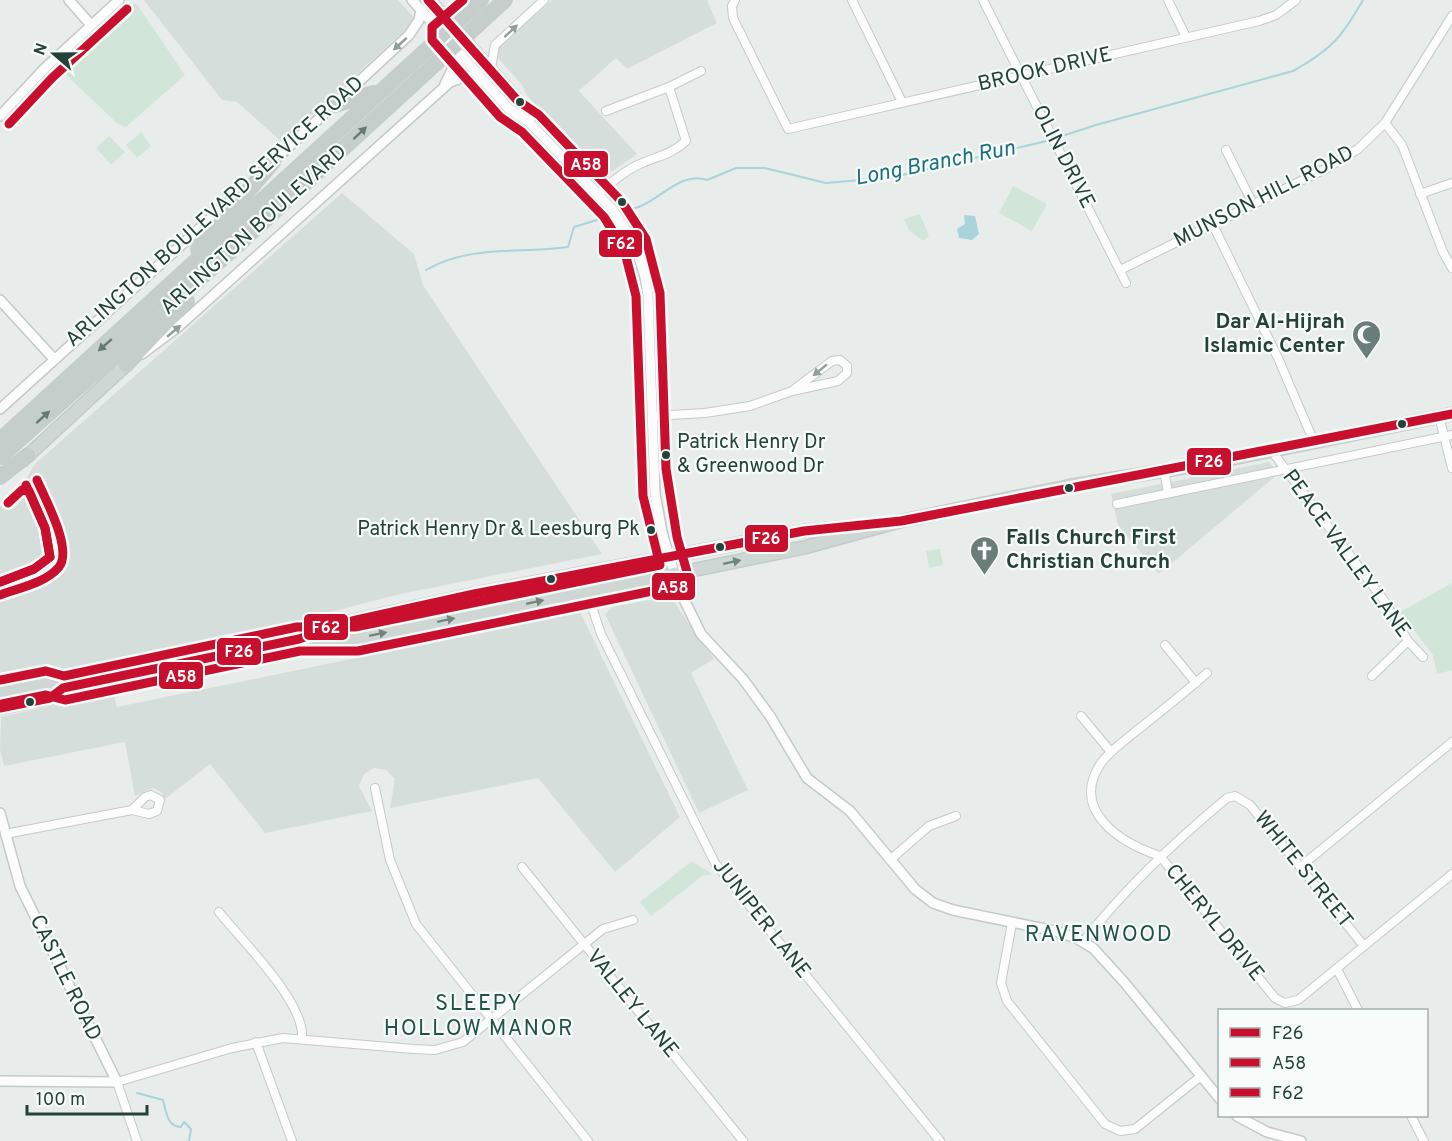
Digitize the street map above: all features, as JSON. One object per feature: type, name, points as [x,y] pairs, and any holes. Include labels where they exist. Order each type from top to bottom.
[{"type":"highway","name":"ARLINGTON BOULEVARD","points":[[0,440],[481,0]]},
{"type":"highway","name":"ARLINGTON BOULEVARD","points":[[0,457],[459,46],[505,0]]},
{"type":"highway","points":[[484,19],[515,0]]},
{"type":"highway","points":[[331,106],[379,91]]},
{"type":"highway","points":[[133,320],[250,192],[273,162]]},
{"type":"highway","points":[[126,365],[241,242]]},
{"type":"highway","points":[[0,435],[68,378]]},
{"type":"highway","points":[[0,477],[28,455]]},
{"type":"main road","points":[[0,483],[126,365]]},
{"type":"main road","points":[[300,639],[356,639],[806,547],[901,520],[1452,414]]},
{"type":"main road","points":[[0,708],[50,698],[63,688],[300,639],[352,621],[804,531],[901,520]]},
{"type":"main road","points":[[0,692],[47,683],[63,688]]},
{"type":"street","points":[[69,0],[91,25]]},
{"type":"street","points":[[0,116],[44,69],[119,0]]},
{"type":"street","points":[[412,0],[447,30]]},
{"type":"street","points":[[445,0],[432,1],[447,30],[484,81],[509,109],[530,123],[598,194],[624,225],[635,244],[645,277],[655,494],[669,557],[685,603],[701,634],[743,679],[770,716],[807,778],[850,811],[915,890],[933,903],[953,910],[1055,931],[1083,942],[1105,959],[1218,1097]]},
{"type":"street","points":[[491,68],[495,45],[544,0]]},
{"type":"street","points":[[852,0],[902,102]]},
{"type":"street","name":"OLIN DRIVE","points":[[983,0],[1126,283]]},
{"type":"street","points":[[1168,0],[1186,37]]},
{"type":"street","name":"BROOK DRIVE","points":[[735,1],[733,18],[788,129],[1267,19],[1296,0]]},
{"type":"street","name":"ARLINGTON BOULEVARD SERVICE ROAD","points":[[0,409],[273,162],[409,35],[419,20],[421,10]]},
{"type":"street","name":"MUNSON HILL ROAD","points":[[1120,270],[1342,160],[1385,123],[1452,16]]},
{"type":"street","points":[[459,46],[491,68],[518,99],[530,123]]},
{"type":"street","points":[[436,95],[449,80],[459,46]]},
{"type":"street","points":[[606,111],[669,87],[700,71]]},
{"type":"street","points":[[126,365],[159,343],[436,95],[458,78],[475,76],[484,81]]},
{"type":"street","points":[[598,194],[624,172],[640,163],[670,154],[686,141],[669,87]]},
{"type":"street","points":[[1385,123],[1402,145],[1443,252],[1452,268]]},
{"type":"street","points":[[1226,150],[1253,204]]},
{"type":"street","points":[[1420,194],[1452,183]]},
{"type":"street","points":[[1213,225],[1314,442]]},
{"type":"street","points":[[0,300],[54,359]]},
{"type":"street","points":[[652,416],[705,413],[750,406],[792,391],[838,381],[847,374],[847,366],[840,360],[832,361],[792,391]]},
{"type":"street","points":[[1439,416],[1448,436],[1452,468]]},
{"type":"street","points":[[1117,504],[1448,436]]},
{"type":"street","name":"PEACE VALLEY LANE","points":[[1271,450],[1384,602],[1408,641],[1423,657]]},
{"type":"street","points":[[1164,470],[1168,493]]},
{"type":"street","name":"JUNIPER LANE","points":[[592,607],[601,634],[715,863],[940,1141]]},
{"type":"street","points":[[1372,676],[1408,641]]},
{"type":"street","points":[[1165,645],[1196,683]]},
{"type":"street","name":"CHERYL DRIVE","points":[[1207,673],[1111,752],[1102,762],[1095,777],[1093,799],[1098,816],[1123,841],[1160,856],[1279,1000],[1285,1003],[1298,1000],[1452,874]]},
{"type":"street","points":[[1081,716],[1111,752]]},
{"type":"street","points":[[1300,867],[1452,742]]},
{"type":"street","points":[[375,788],[390,860],[407,906],[430,943],[588,1141]]},
{"type":"street","name":"WHITE STREET","points":[[1083,942],[1113,903],[1160,856],[1227,798],[1235,796],[1246,800],[1364,946]]},
{"type":"street","points":[[5,834],[132,810]]},
{"type":"street","name":"CASTLE ROAD","points":[[0,813],[13,866],[25,896],[117,1082],[137,1141]]},
{"type":"street","points":[[890,860],[930,826],[956,816]]},
{"type":"street","name":"VALLEY LANE","points":[[522,867],[742,1141]]},
{"type":"street","points":[[219,912],[290,1000],[302,1021],[302,1038]]},
{"type":"street","points":[[0,1081],[117,1082],[256,1042],[302,1038],[435,1050],[463,1042],[491,1022],[583,944],[603,930],[633,920]]},
{"type":"street","points":[[1012,923],[1001,982],[1007,1001],[1105,1124],[1120,1131],[1135,1129],[1201,1076]]},
{"type":"street","points":[[1337,969],[1357,1009]]},
{"type":"street","points":[[256,1042],[292,1141]]},
{"type":"street","points":[[1239,1117],[1274,1138],[1301,1141]]},
{"type":"street","points":[[1412,1117],[1424,1141]]},
{"type":"shaded area","points":[[144,0],[398,0],[416,20],[282,142],[237,102],[222,100]]},
{"type":"shaded area","points":[[552,0],[707,0],[717,23],[627,69],[616,58],[579,91],[637,154],[602,178],[526,94],[522,85],[498,58],[498,48]]},
{"type":"shaded area","points":[[342,193],[414,254],[423,285],[602,554],[396,595],[297,621],[0,682],[0,507],[24,482],[35,464]]},
{"type":"shaded area","points":[[1269,462],[1278,474],[1159,574],[1118,525],[1111,494]]},
{"type":"shaded area","points":[[670,596],[714,659],[691,673],[748,790],[699,813],[605,614],[612,607]]},
{"type":"shaded area","points":[[580,612],[680,817],[615,872],[538,778],[390,808],[395,779],[386,770],[374,768],[364,774],[359,786],[372,811],[265,833],[210,764],[165,799],[161,792],[153,788],[135,796],[125,742],[4,766],[0,749],[1,717],[113,692],[117,707]]},
{"type":"green space","points":[[136,3],[185,75],[126,127],[118,124],[63,72]]},
{"type":"green space","points":[[141,132],[151,146],[137,158],[126,145]]},
{"type":"green space","points":[[109,136],[125,152],[111,165],[96,148]]},
{"type":"green space","points":[[1013,186],[1047,204],[1032,231],[999,213]]},
{"type":"green space","points":[[920,214],[929,236],[923,241],[909,230],[904,219]]},
{"type":"green space","points":[[940,549],[943,565],[929,568],[926,551]]},
{"type":"green space","points":[[1452,583],[1452,670],[1437,674],[1433,655],[1400,612]]},
{"type":"green space","points":[[692,861],[712,874],[702,876],[651,916],[640,902]]},
{"type":"water","points":[[964,215],[975,216],[979,234],[972,240],[959,238],[957,229],[965,224]]},
{"type":"waterway","name":"Long Branch Run","points":[[1056,138],[1293,71],[1334,42],[1349,24],[1363,0]]},
{"type":"waterway","name":"Long Branch Run","points":[[618,213],[641,206],[681,182],[698,178],[707,180],[736,168],[765,168],[826,183],[894,177],[1051,140]]},
{"type":"waterway","name":"Long Branch Run","points":[[426,270],[461,256],[478,253],[568,247],[574,227],[613,215]]},
{"type":"waterway","points":[[137,1093],[163,1100],[170,1121],[181,1127],[184,1122],[191,1129],[189,1141]]},
{"type":"transit line","name":"A58","points":[[2,704],[46,695],[65,700],[300,651],[358,651],[677,586],[686,580],[687,572],[677,537],[666,469],[660,293],[646,239],[622,202],[539,115],[517,100],[428,0]]},
{"type":"transit line","name":"F62","points":[[0,680],[46,671],[64,676],[297,627],[355,627],[660,565],[643,496],[636,296],[624,249],[604,217],[522,132],[500,117],[432,40],[432,27],[463,0]]},
{"type":"transit line","name":"A58","points":[[9,124],[52,78],[127,9]]},
{"type":"transit line","name":"F26","points":[[0,708],[50,698],[63,688],[299,639],[352,621],[474,594],[804,531],[901,521],[1452,414]]},
{"type":"transit line","name":"F26","points":[[0,595],[47,577],[59,567],[62,559],[63,548],[56,524],[37,480]]},
{"type":"transit line","name":"F62","points":[[0,582],[34,569],[50,557],[45,528],[26,485]]},
{"type":"transit line","name":"A58","points":[[0,582],[34,569],[50,557],[45,528],[29,491],[22,490],[8,503]]},
{"type":"place","name":"Dar Al-Hijrah Islamic Center","points":[[1366,360]]},
{"type":"place","name":"Patrick Henry Dr & Greenwood Dr","points":[[666,455]]},
{"type":"place","name":"Patrick Henry Dr & Leesburg Pk","points":[[651,530]]},
{"type":"place","name":"Falls Church First Christian Church","points":[[985,576]]},
{"type":"district","name":"RAVENWOOD","points":[[1099,935]]},
{"type":"district","name":"SLEEPY HOLLOW MANOR","points":[[479,1016]]}]
